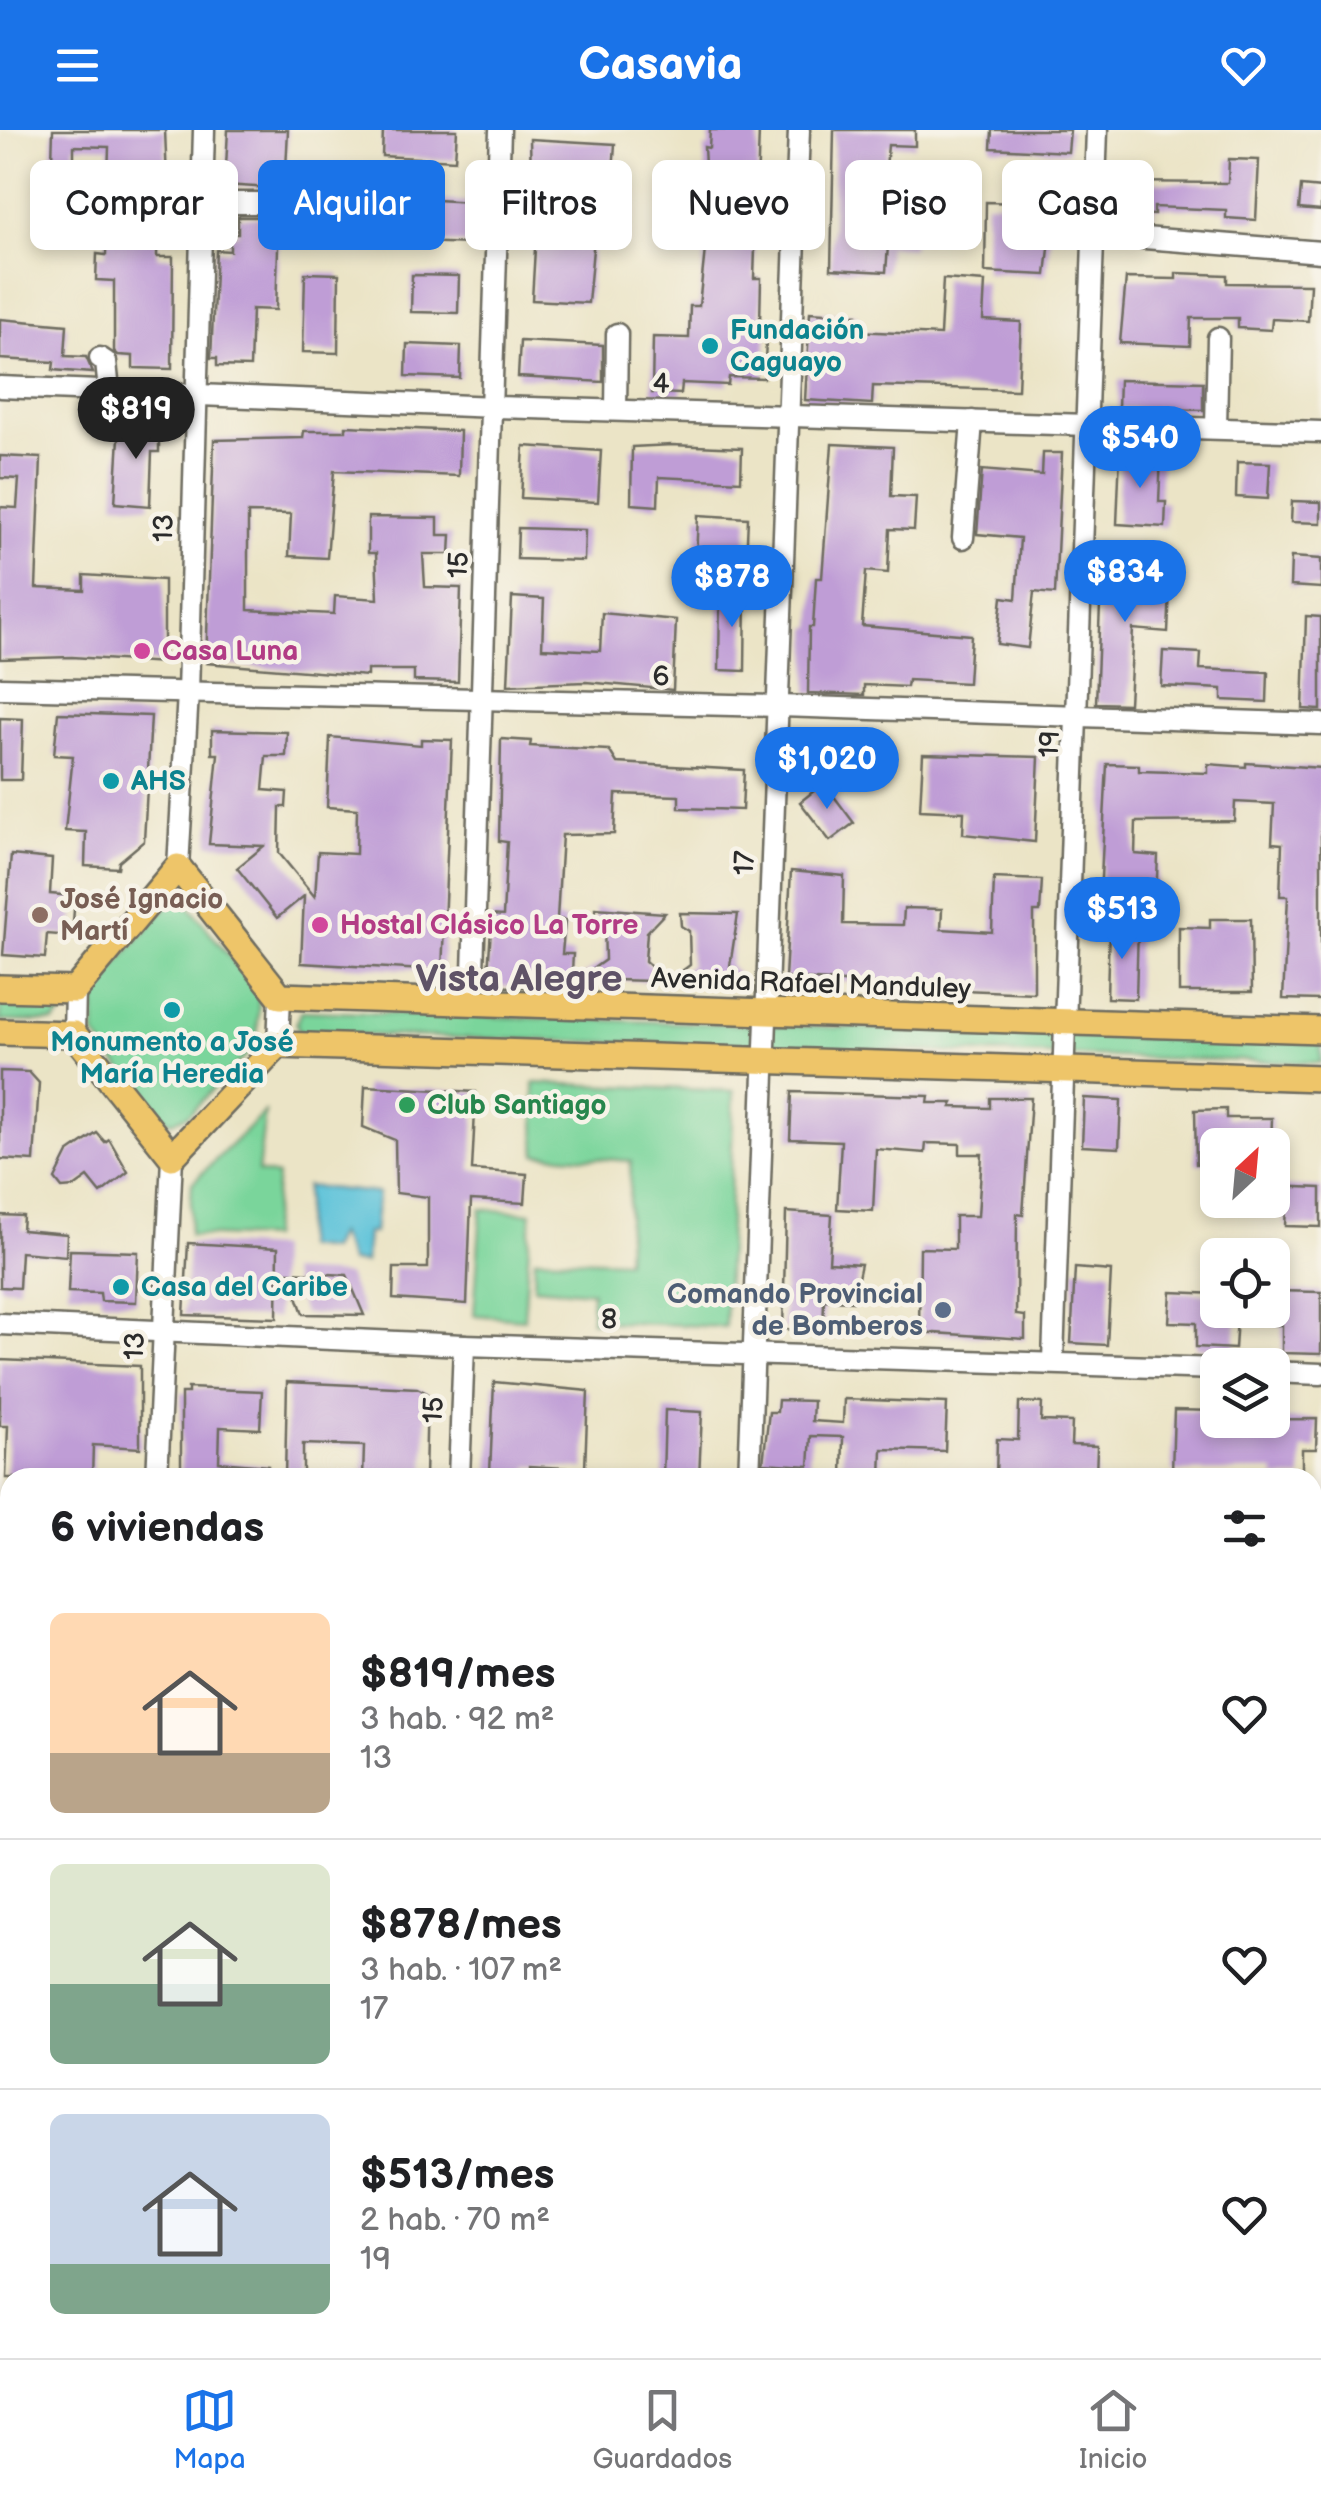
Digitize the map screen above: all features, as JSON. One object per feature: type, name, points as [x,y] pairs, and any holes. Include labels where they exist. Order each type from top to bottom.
[{"type":"main road","points":[[0,988],[75,990],[178,867],[280,996]]},
{"type":"main road","name":"Avenida Rafael Manduley","points":[[280,996],[1321,1030]]},
{"type":"main road","points":[[0,1032],[74,1034],[172,1157],[278,1045],[1321,1078]]},
{"type":"street","name":"13","points":[[203,160],[204,130]]},
{"type":"street","name":"15","points":[[472,1002],[500,130]]},
{"type":"street","name":"17","points":[[749,1468],[791,416],[798,130]]},
{"type":"street","name":"19","points":[[1095,160],[1096,130]]},
{"type":"street","points":[[1154,239],[1321,252]]},
{"type":"street","name":"13","points":[[178,867],[188,693],[199,250]]},
{"type":"street","name":"19","points":[[1053,1360],[1094,250]]},
{"type":"street","points":[[616,410],[617,334]]},
{"type":"street","points":[[1216,427],[1218,338]]},
{"type":"street","points":[[100,358],[106,362],[109,391]]},
{"type":"street","name":"4","points":[[0,387],[494,407],[1321,432]]},
{"type":"street","points":[[963,538],[972,421]]},
{"type":"street","name":"6","points":[[0,688],[780,706],[1078,719],[1321,724]]},
{"type":"street","points":[[74,1034],[75,990]]},
{"type":"street","points":[[278,1045],[280,996]]},
{"type":"street","name":"13","points":[[158,1468],[172,1157]]},
{"type":"street","name":"8","points":[[0,1324],[1200,1368]]},
{"type":"street","name":"15","points":[[458,1468],[464,1344]]},
{"type":"street","points":[[1290,1373],[1321,1374]]},
{"type":"green space","points":[[189,906],[259,994],[257,1044],[188,1115],[172,1122],[157,1116],[95,1035],[95,990],[165,908]]},
{"type":"green space","points":[[0,1000],[54,1001],[62,1008],[62,1015],[54,1022],[0,1021]]},
{"type":"green space","points":[[302,1011],[1321,1042],[1321,1063],[300,1033],[296,1023]]},
{"type":"green space","points":[[534,1083],[734,1091],[725,1327],[591,1321],[592,1292],[534,1287],[535,1258],[626,1261],[631,1161],[536,1154]]},
{"type":"green space","points":[[265,1112],[258,1172],[277,1176],[270,1238],[189,1235],[192,1183]]},
{"type":"green space","points":[[481,1209],[531,1213],[524,1319],[474,1315]]},
{"type":"water","points":[[306,1186],[378,1193],[374,1233],[367,1233],[365,1263],[350,1262],[338,1233],[330,1250],[303,1247]]},
{"type":"building","points":[[53,130],[165,130],[166,160],[109,160],[109,147],[74,146],[74,160],[52,160]]},
{"type":"building","points":[[228,130],[288,130],[286,160],[258,160],[258,187],[238,186],[238,160],[226,160]]},
{"type":"building","points":[[383,130],[457,130],[455,160],[382,156]]},
{"type":"building","points":[[710,130],[759,130],[758,160],[705,160],[704,147],[709,148]]},
{"type":"building","points":[[834,130],[915,130],[915,146],[888,145],[887,160],[845,160],[845,250],[888,250],[886,272],[831,269]]},
{"type":"building","points":[[992,130],[1070,130],[1068,152],[991,148]]},
{"type":"building","points":[[530,139],[615,144],[614,160],[531,160]]},
{"type":"building","points":[[1229,159],[1259,160],[1256,220],[1226,218],[1226,210],[1154,207],[1154,182],[1228,183]]},
{"type":"building","points":[[1301,186],[1321,188],[1321,211],[1299,209]]},
{"type":"building","points":[[445,201],[465,202],[465,244],[445,243]]},
{"type":"building","points":[[986,202],[1002,202],[1002,250],[1049,250],[1046,275],[985,272]]},
{"type":"building","points":[[238,217],[258,217],[258,250],[278,250],[276,310],[252,309],[250,367],[217,366],[217,358],[211,358],[216,250],[238,250]]},
{"type":"building","points":[[106,250],[157,250],[157,257],[173,257],[172,369],[133,368],[133,356],[114,351],[114,281],[96,280],[97,254],[106,255]]},
{"type":"building","points":[[535,250],[593,250],[588,303],[532,300]]},
{"type":"building","points":[[705,250],[755,250],[754,278],[761,278],[760,323],[767,323],[764,378],[729,377],[728,385],[682,383],[681,394],[652,393],[653,337],[689,338],[690,306],[699,306]]},
{"type":"building","points":[[305,273],[339,274],[338,353],[303,352]]},
{"type":"building","points":[[1176,273],[1227,275],[1227,283],[1310,284],[1308,321],[1272,319],[1271,330],[1238,328],[1238,318],[1191,318],[1190,346],[1120,343],[1126,278],[1176,279]]},
{"type":"building","points":[[412,275],[459,276],[458,313],[411,312]]},
{"type":"building","points":[[943,279],[985,282],[983,320],[1021,322],[1018,390],[873,386],[872,404],[805,400],[810,312],[857,315],[856,331],[940,335]]},
{"type":"building","points":[[0,319],[67,325],[65,356],[86,357],[93,373],[53,370],[54,362],[0,359]]},
{"type":"building","points":[[520,341],[603,345],[603,382],[518,377]]},
{"type":"building","points":[[407,344],[461,346],[460,378],[406,376]]},
{"type":"building","points":[[1119,380],[1203,382],[1203,410],[1118,408]]},
{"type":"building","points":[[120,421],[159,422],[159,452],[152,452],[150,506],[115,503]]},
{"type":"building","points":[[346,426],[460,431],[459,476],[334,471],[327,558],[289,556],[291,514],[248,513],[248,610],[334,614],[335,596],[378,599],[376,553],[368,553],[368,517],[438,518],[438,535],[451,535],[450,554],[423,554],[425,587],[461,588],[458,682],[414,681],[414,670],[367,670],[367,676],[206,663],[214,440],[303,438],[304,431],[346,431]]},
{"type":"building","points":[[832,444],[893,447],[891,496],[916,497],[914,530],[890,529],[888,573],[866,571],[862,626],[971,635],[968,683],[908,680],[907,687],[864,685],[864,695],[808,693],[809,627],[813,627],[816,578],[822,578]]},
{"type":"building","points":[[524,446],[601,451],[598,502],[521,498]]},
{"type":"building","points":[[632,447],[742,448],[741,481],[659,477],[658,506],[631,504]]},
{"type":"building","points":[[1043,453],[1062,453],[1055,594],[1034,592],[1028,648],[997,644],[1002,597],[1016,599],[1020,538],[977,534],[982,470],[1042,475]]},
{"type":"building","points":[[1120,453],[1161,455],[1159,502],[1166,502],[1165,527],[1117,524]]},
{"type":"building","points":[[0,456],[41,458],[36,588],[84,590],[84,575],[164,580],[164,663],[72,657],[0,659],[0,507],[17,508],[19,479],[0,478]]},
{"type":"building","points":[[1237,462],[1270,463],[1268,499],[1236,497]]},
{"type":"building","points":[[1292,501],[1321,502],[1321,523],[1291,522]]},
{"type":"building","points":[[698,515],[748,518],[746,562],[696,559]]},
{"type":"building","points":[[518,528],[585,530],[584,561],[517,559]]},
{"type":"building","points":[[1110,556],[1140,557],[1140,587],[1170,589],[1168,632],[1133,629],[1129,704],[1096,703],[1101,580],[1109,581]]},
{"type":"building","points":[[1291,557],[1321,559],[1321,588],[1290,586]]},
{"type":"building","points":[[720,589],[746,590],[745,671],[719,670]]},
{"type":"building","points":[[512,597],[544,599],[542,648],[600,651],[602,613],[676,620],[673,690],[586,682],[508,685]]},
{"type":"building","points":[[1306,616],[1321,617],[1321,710],[1303,709]]},
{"type":"building","points":[[1163,651],[1201,653],[1200,669],[1268,672],[1267,702],[1222,700],[1222,689],[1161,686]]},
{"type":"building","points":[[58,713],[151,716],[144,841],[119,862],[118,868],[85,866],[86,832],[65,831],[73,756],[54,755]]},
{"type":"building","points":[[0,718],[23,719],[21,780],[0,780]]},
{"type":"building","points":[[212,730],[287,732],[286,756],[266,756],[263,790],[287,792],[286,807],[280,807],[279,853],[315,897],[318,852],[356,854],[357,809],[327,807],[330,737],[421,745],[421,739],[452,740],[442,971],[301,963],[304,896],[277,918],[237,868],[264,846],[209,844],[218,754],[212,754]]},
{"type":"building","points":[[501,739],[531,741],[530,746],[609,750],[617,763],[744,770],[742,810],[679,808],[679,796],[616,794],[614,834],[562,835],[557,919],[565,920],[562,954],[573,954],[571,989],[487,986],[492,915],[503,916],[507,842],[499,841]]},
{"type":"building","points":[[802,740],[880,744],[878,780],[800,775]]},
{"type":"building","points":[[923,754],[1039,757],[1035,842],[963,834],[964,812],[920,810]]},
{"type":"building","points":[[1246,763],[1321,768],[1321,1000],[1283,999],[1288,896],[1280,896],[1282,844],[1272,843],[1274,804],[1235,802],[1234,821],[1136,822],[1135,854],[1158,856],[1156,899],[1100,896],[1107,764],[1139,765],[1139,771],[1208,773],[1208,764],[1246,767]]},
{"type":"building","points":[[824,783],[854,823],[830,841],[800,802]]},
{"type":"building","name":"José Ignacio Martí","points":[[11,855],[52,859],[50,894],[75,896],[72,936],[47,934],[45,958],[3,955]]},
{"type":"building","points":[[791,871],[844,876],[843,924],[903,925],[904,908],[942,909],[941,929],[992,932],[994,878],[1042,880],[1040,912],[1034,912],[1034,993],[939,989],[939,995],[901,994],[901,986],[785,978]]},
{"type":"building","points":[[595,908],[665,913],[647,932],[645,961],[654,969],[653,981],[578,979],[605,960],[604,926],[596,920]]},
{"type":"building","points":[[680,913],[738,914],[730,966],[739,975],[738,986],[681,985],[682,971],[690,965],[689,931],[681,926]]},
{"type":"building","points":[[1210,919],[1251,919],[1252,992],[1179,992],[1179,927],[1210,928]]},
{"type":"building","points":[[1109,925],[1138,926],[1136,999],[1107,998]]},
{"type":"building","points":[[0,1071],[29,1072],[39,1083],[34,1161],[0,1159]]},
{"type":"building","points":[[365,1086],[476,1092],[472,1170],[527,1174],[525,1203],[471,1200],[467,1304],[393,1299],[394,1268],[428,1268],[428,1197],[396,1193],[395,1140],[363,1127]]},
{"type":"building","points":[[792,1092],[929,1096],[928,1103],[990,1108],[990,1098],[1031,1098],[1023,1215],[1017,1214],[1016,1315],[1025,1316],[1025,1339],[919,1332],[920,1248],[955,1249],[955,1216],[978,1216],[982,1154],[960,1154],[960,1144],[926,1143],[925,1153],[876,1149],[873,1211],[837,1209],[841,1141],[790,1139]]},
{"type":"building","points":[[1084,1098],[1121,1100],[1119,1148],[1082,1146]]},
{"type":"building","points":[[1226,1109],[1226,1118],[1272,1118],[1272,1128],[1200,1128],[1200,1164],[1196,1164],[1195,1110]]},
{"type":"building","points":[[97,1133],[105,1142],[109,1139],[128,1172],[101,1193],[88,1177],[74,1187],[62,1188],[55,1179],[68,1153]]},
{"type":"building","points":[[1290,1187],[1321,1188],[1321,1227],[1285,1226],[1285,1218],[1290,1218]]},
{"type":"building","points":[[786,1212],[832,1215],[829,1262],[861,1264],[853,1301],[824,1300],[823,1331],[783,1329]]},
{"type":"building","points":[[0,1215],[23,1216],[22,1230],[67,1234],[66,1256],[21,1252],[19,1288],[0,1287]]},
{"type":"building","points":[[188,1243],[278,1248],[277,1318],[184,1315]]},
{"type":"building","points":[[70,1250],[138,1252],[136,1302],[101,1301],[100,1293],[68,1292]]},
{"type":"building","points":[[1075,1268],[1111,1271],[1107,1345],[1071,1343]]},
{"type":"building","points":[[289,1272],[347,1275],[364,1315],[303,1314]]},
{"type":"building","points":[[1290,1291],[1321,1292],[1321,1354],[1290,1353],[1290,1348],[1282,1348],[1282,1328],[1290,1328]]},
{"type":"building","points":[[1171,1292],[1200,1293],[1200,1328],[1236,1328],[1235,1348],[1196,1347],[1196,1323],[1169,1322]]},
{"type":"building","points":[[0,1360],[140,1366],[140,1448],[93,1445],[92,1468],[6,1468],[8,1426],[0,1426]]},
{"type":"building","points":[[287,1382],[417,1388],[427,1393],[425,1468],[363,1468],[364,1446],[303,1444],[303,1468],[285,1468]]},
{"type":"building","points":[[494,1382],[588,1391],[585,1468],[490,1468]]},
{"type":"building","points":[[188,1388],[262,1391],[260,1429],[220,1427],[219,1462],[268,1468],[181,1468],[181,1393],[188,1393]]},
{"type":"building","points":[[844,1399],[947,1403],[945,1451],[882,1449],[881,1468],[842,1468],[843,1437],[811,1436],[809,1466],[763,1463],[769,1412],[777,1412],[778,1400],[813,1401],[812,1421],[843,1423]]},
{"type":"building","points":[[1019,1402],[1042,1403],[1041,1421],[1072,1422],[1071,1445],[1097,1446],[1096,1468],[996,1468],[997,1439],[1018,1440]]},
{"type":"building","points":[[665,1410],[702,1412],[699,1468],[663,1468]]},
{"type":"building","points":[[1174,1410],[1200,1411],[1200,1438],[1290,1438],[1290,1419],[1317,1419],[1316,1449],[1302,1449],[1302,1468],[1172,1468]]},
{"type":"place","name":"Fundación Caguayo","points":[[710,346]]},
{"type":"place","name":"Casa Luna","points":[[142,651]]},
{"type":"place","name":"AHS","points":[[111,781]]},
{"type":"place","name":"José Ignacio Martí","points":[[40,915]]},
{"type":"place","name":"Hostal Clásico La Torre","points":[[320,925]]},
{"type":"place","name":"Monumento a José María Heredia","points":[[172,1010]]},
{"type":"place","name":"Club Santiago","points":[[407,1105]]},
{"type":"place","name":"Casa del Caribe","points":[[121,1287]]},
{"type":"place","name":"Comando Provincial de Bomberos","points":[[943,1310]]},
{"type":"district","name":"Vista Alegre","points":[[519,979]]}]
